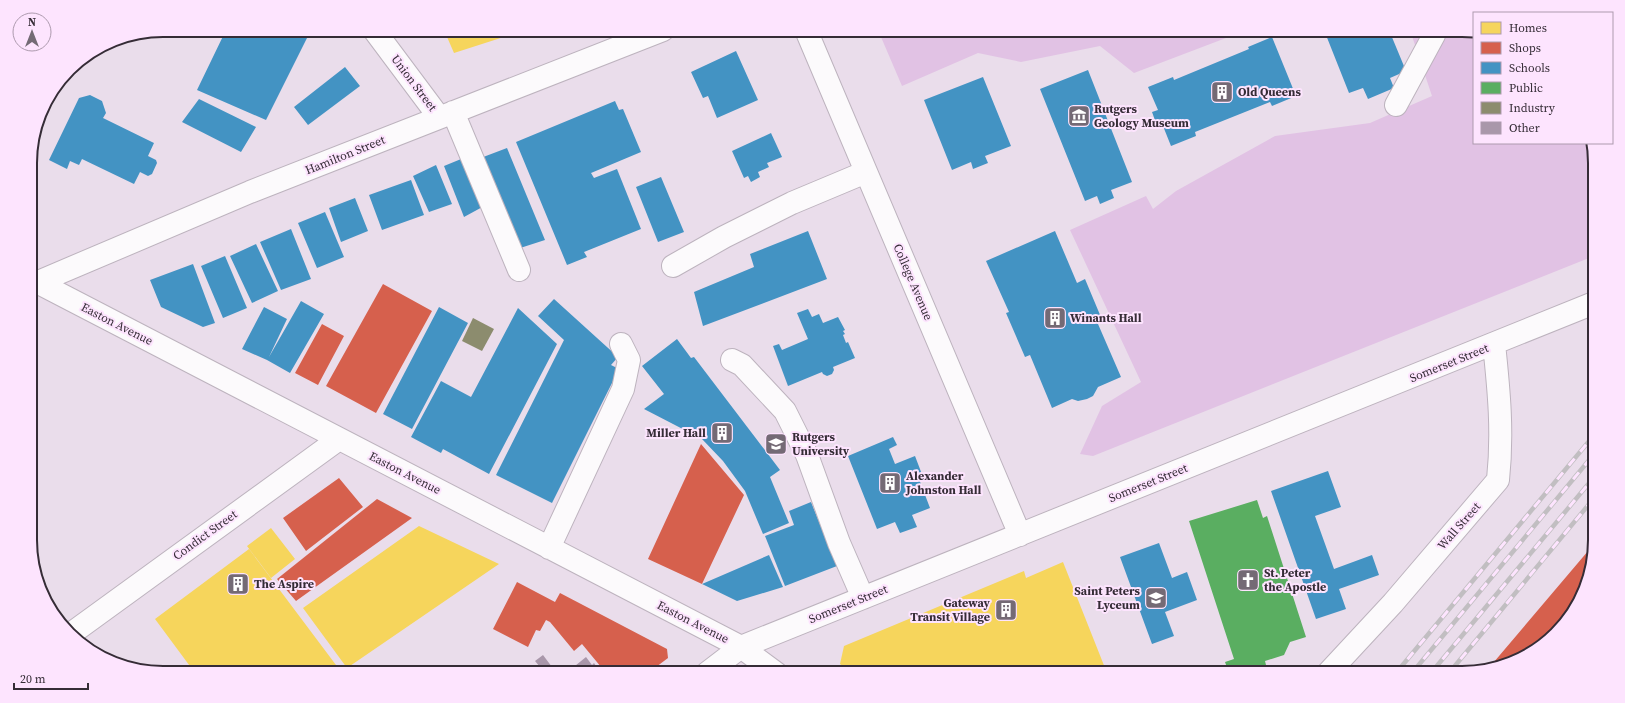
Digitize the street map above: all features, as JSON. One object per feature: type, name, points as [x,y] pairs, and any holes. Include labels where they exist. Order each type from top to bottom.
[{"type":"street","name":"Union Street","points":[[380,37],[446,114],[519,270]]},
{"type":"street","name":"Hamilton Street","points":[[37,280],[250,192],[645,37]]},
{"type":"street","name":"College Avenue","points":[[809,37],[1020,535]]},
{"type":"street","points":[[1396,105],[1433,37]]},
{"type":"street","points":[[673,266],[724,237],[792,203],[866,172]]},
{"type":"street","name":"Easton Avenue","points":[[37,284],[741,647],[767,666]]},
{"type":"street","name":"Somerset Street","points":[[716,666],[741,647],[1588,305]]},
{"type":"street","points":[[549,548],[623,389],[629,360],[621,344]]},
{"type":"street","name":"Wall Street","points":[[1334,666],[1393,603],[1498,480],[1501,420],[1494,344]]},
{"type":"street","points":[[732,360],[742,365],[785,411],[807,455],[839,543],[863,598]]},
{"type":"street","name":"Condict Street","points":[[75,630],[338,439]]},
{"type":"shaded area","points":[[881,37],[1229,37],[1134,73],[1100,46],[1021,62],[978,53],[902,86]]},
{"type":"shaded area","points":[[1412,37],[1473,38],[1473,144],[1587,144],[1588,258],[1093,456],[1080,454],[1102,406],[1141,382],[1070,230],[1146,196],[1153,209],[1176,191],[1275,136],[1370,123],[1432,96]]},
{"type":"building: Homes","points":[[447,37],[504,37],[454,53]]},
{"type":"building: Homes","points":[[419,526],[499,564],[350,666],[346,666],[303,608]]},
{"type":"building: Homes","points":[[271,528],[295,559],[271,578],[247,546]]},
{"type":"building: Homes","name":"The Aspire","points":[[249,549],[337,666],[190,666],[155,619]]},
{"type":"building: Homes","name":"Gateway Transit Village","points":[[1063,562],[1104,666],[842,666],[840,664],[844,646],[1024,571],[1026,578]]},
{"type":"building: Shops","points":[[383,284],[432,311],[376,413],[326,386]]},
{"type":"building: Shops","points":[[322,324],[344,336],[318,385],[295,373]]},
{"type":"building: Shops","points":[[701,444],[744,495],[702,584],[648,559]]},
{"type":"building: Shops","points":[[339,478],[363,507],[306,551],[283,518]]},
{"type":"building: Shops","points":[[377,499],[412,518],[296,601],[277,579]]},
{"type":"building: Shops","points":[[1588,552],[1586,565],[1581,581],[1571,603],[1562,617],[1539,640],[1525,649],[1494,662]]},
{"type":"building: Shops","points":[[517,582],[555,602],[560,593],[667,649],[668,658],[657,666],[600,666],[582,644],[574,651],[550,622],[546,620],[540,631],[536,630],[528,647],[493,629]]},
{"type":"building: Schools","points":[[223,37],[308,37],[266,120],[197,90]]},
{"type":"building: Schools","name":"Old Queens","points":[[1272,37],[1296,96],[1272,106],[1270,102],[1195,132],[1196,136],[1171,146],[1161,121],[1156,123],[1152,112],[1158,110],[1148,87],[1173,77],[1174,80],[1249,49],[1248,47]]},
{"type":"building: Schools","points":[[1327,37],[1392,37],[1406,71],[1390,78],[1394,88],[1368,99],[1363,88],[1349,93]]},
{"type":"building: Schools","points":[[736,51],[758,100],[717,118],[708,96],[703,98],[691,72]]},
{"type":"building: Schools","points":[[345,67],[360,86],[308,125],[294,107]]},
{"type":"building: Schools","points":[[1088,70],[1132,182],[1111,190],[1114,198],[1100,204],[1097,196],[1085,201],[1040,89]]},
{"type":"building: Schools","points":[[983,77],[1011,146],[985,156],[988,163],[973,169],[971,162],[952,170],[924,100]]},
{"type":"building: Schools","points":[[90,95],[102,101],[106,113],[103,118],[154,143],[148,156],[156,160],[157,163],[152,174],[148,176],[140,172],[134,184],[82,159],[79,165],[70,161],[67,169],[49,160],[79,98]]},
{"type":"building: Schools","points":[[199,99],[256,127],[241,152],[182,122]]},
{"type":"building: Schools","points":[[615,101],[619,110],[623,109],[641,152],[591,173],[594,178],[617,169],[641,229],[584,252],[587,257],[567,265],[516,142]]},
{"type":"building: Schools","points":[[771,133],[782,157],[767,163],[769,167],[758,172],[760,177],[751,182],[748,176],[744,178],[732,151]]},
{"type":"building: Schools","points":[[507,148],[545,240],[514,250],[478,159]]},
{"type":"building: Schools","points":[[466,157],[486,205],[464,217],[444,166]]},
{"type":"building: Schools","points":[[436,165],[452,204],[429,212],[413,176]]},
{"type":"building: Schools","points":[[661,177],[684,232],[658,242],[636,187]]},
{"type":"building: Schools","points":[[411,180],[424,215],[382,230],[369,195]]},
{"type":"building: Schools","points":[[355,198],[368,231],[341,242],[329,208]]},
{"type":"building: Schools","points":[[325,212],[344,257],[317,268],[298,223]]},
{"type":"building: Schools","points":[[291,229],[311,279],[281,290],[260,242]]},
{"type":"building: Schools","points":[[808,231],[827,279],[703,326],[694,292],[754,267],[750,254]]},
{"type":"building: Schools","name":"Winants Hall","points":[[1055,231],[1077,283],[1085,279],[1103,322],[1098,324],[1121,377],[1098,387],[1093,396],[1087,399],[1078,401],[1072,399],[1052,408],[1030,355],[1025,357],[1006,313],[1009,312],[986,261]]},
{"type":"building: Schools","points":[[256,244],[278,291],[252,303],[230,256]]},
{"type":"building: Schools","points":[[225,256],[247,308],[223,318],[201,266]]},
{"type":"building: Schools","points":[[193,264],[215,323],[203,327],[161,307],[150,280]]},
{"type":"building: Schools","points":[[554,299],[618,357],[611,365],[619,369],[552,503],[496,475],[564,340],[538,316]]},
{"type":"building: Schools","points":[[301,301],[324,314],[290,373],[267,360],[242,349],[264,307],[287,319],[269,357]]},
{"type":"building: Schools","points":[[439,307],[468,323],[412,429],[383,414]]},
{"type":"building: Schools","points":[[518,308],[557,344],[489,474],[443,449],[441,453],[411,437],[441,381],[471,397]]},
{"type":"building: Schools","points":[[808,309],[812,317],[819,314],[823,323],[838,317],[845,330],[843,331],[845,334],[843,335],[846,343],[848,342],[855,358],[833,367],[834,370],[832,374],[827,376],[822,372],[788,386],[773,346],[779,344],[782,350],[808,339],[797,313]]},
{"type":"building: Schools","name":"Miller Hall","points":[[677,339],[691,358],[694,357],[780,470],[770,477],[789,523],[763,534],[745,491],[723,461],[702,439],[644,409],[664,394],[642,366]]},
{"type":"building: Schools","name":"Alexander Johnston Hall","points":[[893,437],[897,445],[889,449],[895,464],[915,456],[923,477],[919,479],[930,508],[912,515],[917,527],[900,533],[895,522],[877,529],[848,456]]},
{"type":"building: Schools","points":[[1328,471],[1341,507],[1315,516],[1334,569],[1372,555],[1379,575],[1339,589],[1346,609],[1316,619],[1271,491]]},
{"type":"building: Schools","points":[[811,502],[837,566],[785,586],[765,536],[794,525],[789,511]]},
{"type":"building: Schools","points":[[1159,543],[1172,578],[1187,572],[1197,600],[1165,612],[1174,636],[1152,644],[1120,557]]},
{"type":"building: Schools","points":[[769,555],[783,587],[737,601],[702,584]]},
{"type":"building: Public","points":[[1257,500],[1263,518],[1267,516],[1306,637],[1290,642],[1284,655],[1265,661],[1266,666],[1226,666],[1225,662],[1234,659],[1189,521]]},
{"type":"building: Industry","points":[[473,318],[494,329],[482,351],[462,341]]},
{"type":"building: Other","points":[[543,655],[551,666],[539,666],[535,661]]},
{"type":"building: Other","points":[[586,657],[592,665],[594,663],[596,666],[575,666]]},
{"type":"railway","points":[[1402,666],[1588,442]]},
{"type":"railway","points":[[1418,666],[1588,461]]},
{"type":"railway","points":[[1437,666],[1588,484]]},
{"type":"railway","points":[[1455,666],[1588,505]]},
{"type":"place","name":"Old Queens","points":[[1222,92]]},
{"type":"place","name":"Rutgers Geology Museum","points":[[1079,116]]},
{"type":"place","name":"Winants Hall","points":[[1055,318]]},
{"type":"place","name":"Miller Hall","points":[[722,433]]},
{"type":"place","name":"Rutgers University","points":[[776,444]]},
{"type":"place","name":"Alexander Johnston Hall","points":[[890,483]]},
{"type":"place","name":"St. Peter the Apostle","points":[[1248,580]]},
{"type":"place","name":"The Aspire","points":[[238,584]]},
{"type":"place","name":"Saint Peters Lyceum","points":[[1156,598]]},
{"type":"place","name":"Gateway Transit Village","points":[[1006,610]]}]
